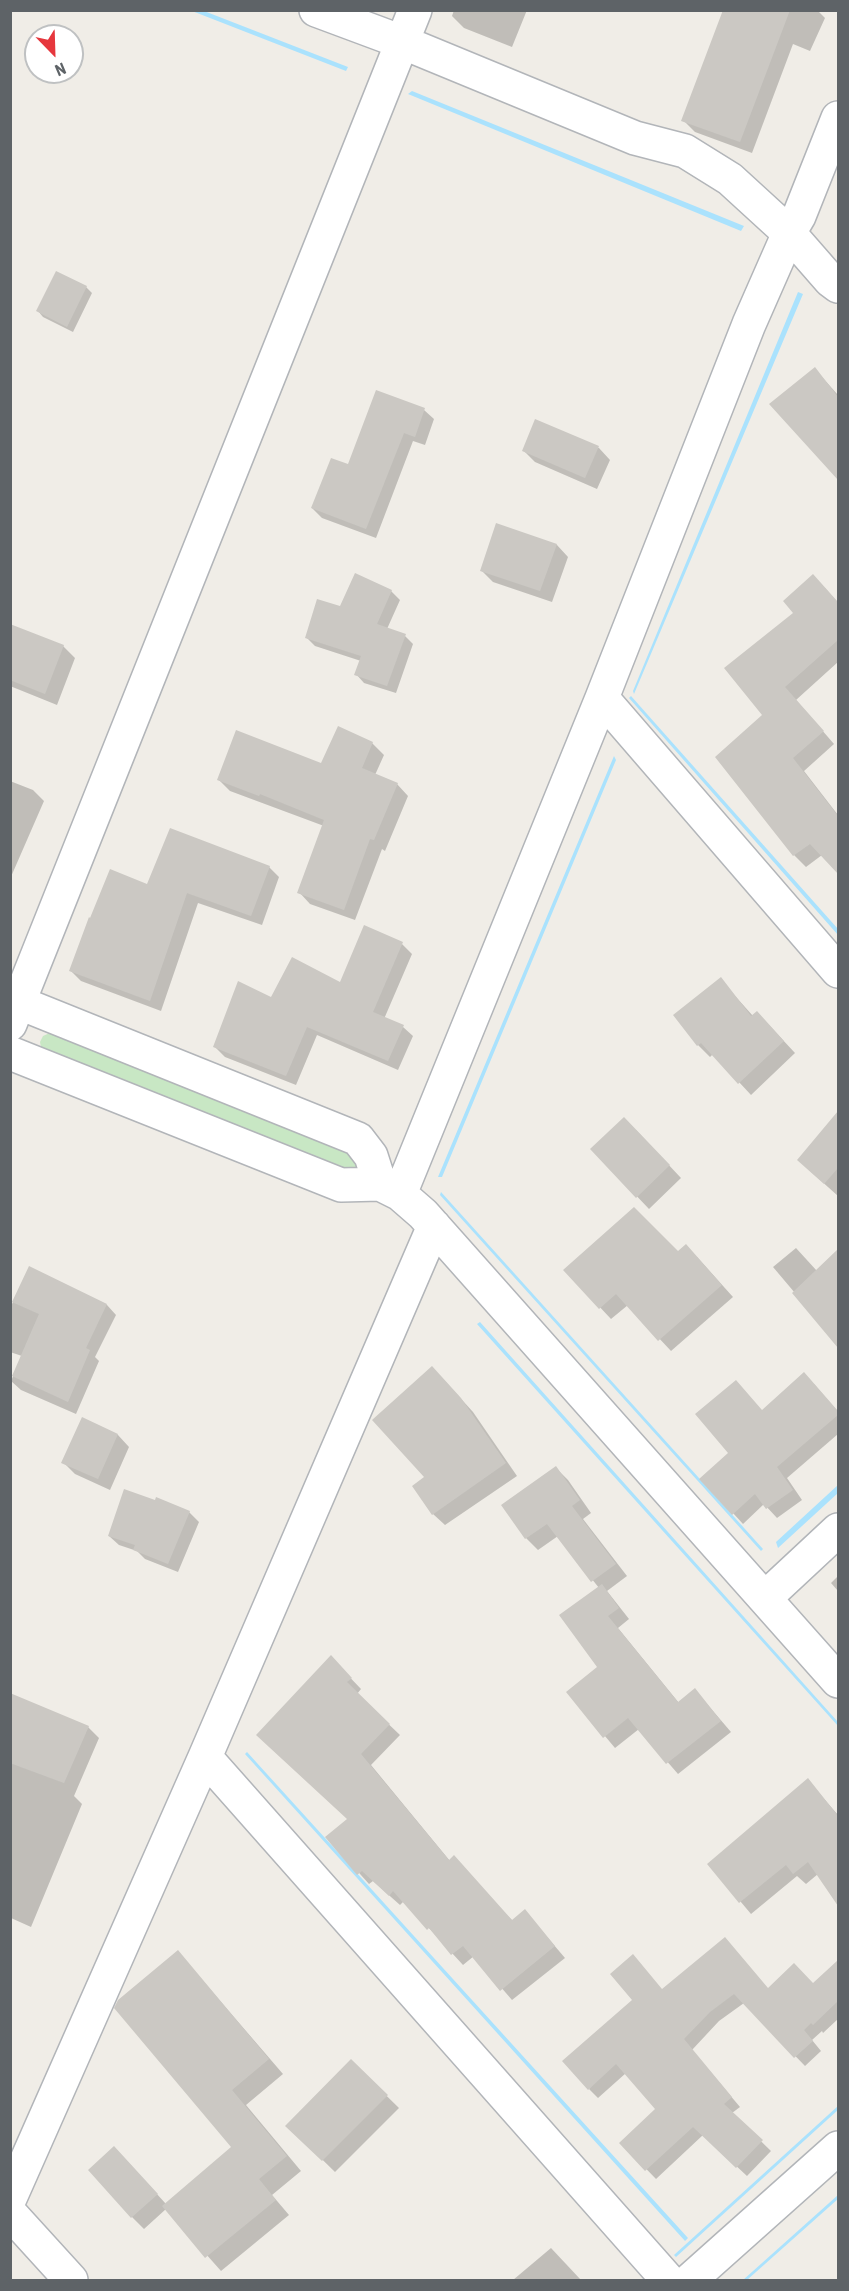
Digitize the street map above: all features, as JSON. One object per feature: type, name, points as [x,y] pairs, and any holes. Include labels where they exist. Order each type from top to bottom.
[{"type":"street","points":[[316,10],[402,42],[635,138],[685,151],[730,179],[789,233],[830,280],[838,286]]},
{"type":"street","points":[[415,10],[13,1008],[358,1139],[390,1189],[423,1214],[434,1226],[838,1681]]},
{"type":"street","points":[[390,1189],[602,698],[749,324],[789,233],[799,216],[838,118]]},
{"type":"street","points":[[602,698],[838,971]]},
{"type":"street","points":[[10,1053],[341,1185],[390,1189]]},
{"type":"street","points":[[10,2198],[205,1757],[434,1226]]},
{"type":"street","points":[[765,1598],[838,1530]]},
{"type":"street","points":[[205,1757],[668,2280]]},
{"type":"street","points":[[690,2280],[838,2148]]},
{"type":"street","points":[[10,2213],[71,2280]]},
{"type":"green space","points":[[52,1032],[356,1154],[360,1162],[357,1170],[353,1172],[46,1051],[41,1047],[40,1042],[43,1036]]},
{"type":"water","points":[[192,11],[204,11],[348,67],[346,71]]},
{"type":"water","points":[[412,91],[744,226],[741,231],[408,94]]},
{"type":"water","points":[[798,292],[803,294],[634,694],[633,691]]},
{"type":"water","points":[[631,696],[838,929],[838,935],[629,698]]},
{"type":"water","points":[[614,756],[616,760],[442,1177],[438,1177]]},
{"type":"water","points":[[441,1192],[763,1549],[761,1551],[440,1195]]},
{"type":"water","points":[[480,1322],[838,1722],[838,1726],[477,1324]]},
{"type":"water","points":[[838,1485],[838,1493],[778,1548],[776,1542]]},
{"type":"water","points":[[247,1752],[688,2238],[685,2241],[245,1754]]},
{"type":"water","points":[[838,2106],[838,2110],[676,2257],[674,2255]]},
{"type":"water","points":[[838,2195],[838,2199],[747,2280],[743,2280]]},
{"type":"building","points":[[723,10],[790,10],[740,142],[681,121]]},
{"type":"building","points":[[56,271],[87,286],[67,327],[36,311]]},
{"type":"building","points":[[815,367],[838,397],[838,480],[769,404]]},
{"type":"building","points":[[376,390],[425,408],[415,437],[404,433],[366,529],[311,508],[331,458],[348,464]]},
{"type":"building","points":[[535,419],[599,446],[585,478],[522,451]]},
{"type":"building","points":[[496,523],[557,544],[540,591],[480,571]]},
{"type":"building","points":[[355,573],[392,590],[377,624],[406,634],[387,686],[354,675],[361,656],[305,638],[317,599],[340,606]]},
{"type":"building","points":[[813,574],[838,602],[838,640],[785,687],[824,731],[793,758],[838,816],[838,874],[810,844],[793,856],[715,757],[762,715],[724,668],[793,613],[783,601]]},
{"type":"building","points":[[10,624],[64,645],[45,694],[10,680]]},
{"type":"building","points":[[338,726],[373,742],[362,768],[398,783],[374,840],[370,839],[344,910],[297,893],[324,820],[260,794],[259,796],[217,780],[236,730],[321,763]]},
{"type":"building","points":[[170,828],[270,866],[251,916],[187,893],[150,1001],[69,971],[110,869],[147,884]]},
{"type":"building","points":[[364,925],[403,942],[373,1012],[404,1025],[388,1061],[307,1027],[286,1076],[213,1047],[238,981],[271,997],[292,957],[340,982]]},
{"type":"building","points":[[721,977],[751,1016],[757,1011],[784,1041],[738,1084],[701,1043],[697,1046],[673,1015]]},
{"type":"building","points":[[838,1111],[838,1168],[824,1184],[797,1160]]},
{"type":"building","points":[[624,1117],[670,1165],[636,1198],[590,1149]]},
{"type":"building","points":[[634,1207],[678,1251],[686,1244],[722,1285],[658,1341],[616,1294],[599,1309],[563,1270]]},
{"type":"building","points":[[838,1249],[838,1348],[792,1293]]},
{"type":"building","points":[[29,1266],[107,1304],[86,1348],[90,1350],[68,1402],[12,1376],[39,1314],[12,1302]]},
{"type":"building","points":[[432,1366],[461,1398],[506,1463],[432,1515],[412,1486],[424,1477],[372,1420]]},
{"type":"building","points":[[804,1372],[838,1411],[838,1415],[777,1467],[793,1490],[766,1509],[755,1494],[732,1515],[699,1479],[728,1453],[695,1414],[736,1380],[762,1410]]},
{"type":"building","points":[[82,1417],[118,1434],[98,1479],[61,1463]]},
{"type":"building","points":[[556,1466],[580,1500],[572,1506],[616,1564],[591,1582],[547,1524],[525,1539],[501,1505]]},
{"type":"building","points":[[124,1489],[155,1500],[156,1497],[190,1511],[168,1564],[133,1550],[135,1545],[108,1536]]},
{"type":"building","points":[[602,1584],[619,1608],[608,1616],[678,1702],[695,1688],[721,1721],[666,1764],[628,1718],[603,1738],[566,1692],[597,1667],[559,1615]]},
{"type":"building","points":[[331,1655],[352,1678],[347,1682],[390,1724],[361,1754],[449,1860],[454,1855],[512,1920],[525,1909],[555,1946],[500,1991],[463,1946],[451,1955],[429,1928],[427,1930],[393,1891],[389,1896],[362,1871],[357,1875],[325,1837],[347,1819],[256,1735]]},
{"type":"building","points":[[10,1693],[89,1726],[64,1783],[10,1763]]},
{"type":"building","points":[[808,1778],[838,1816],[838,1906],[808,1862],[793,1874],[786,1865],[739,1903],[707,1864]]},
{"type":"building","points":[[725,1937],[768,1988],[794,1963],[813,1983],[838,1960],[838,2001],[813,2025],[811,2023],[804,2030],[813,2041],[794,2058],[734,1994],[710,2012],[684,2039],[732,2097],[724,2104],[763,2140],[736,2168],[693,2127],[645,2171],[619,2143],[655,2109],[616,2064],[588,2090],[562,2061],[632,2000],[610,1974],[633,1954],[662,1989]]},
{"type":"building","points":[[178,1950],[269,2059],[232,2090],[287,2156],[259,2179],[276,2200],[205,2258],[162,2206],[231,2147],[114,2008],[118,2000]]},
{"type":"building","points":[[351,2059],[388,2095],[322,2161],[285,2126]]},
{"type":"building","points":[[114,2146],[158,2194],[131,2218],[88,2170]]}]
